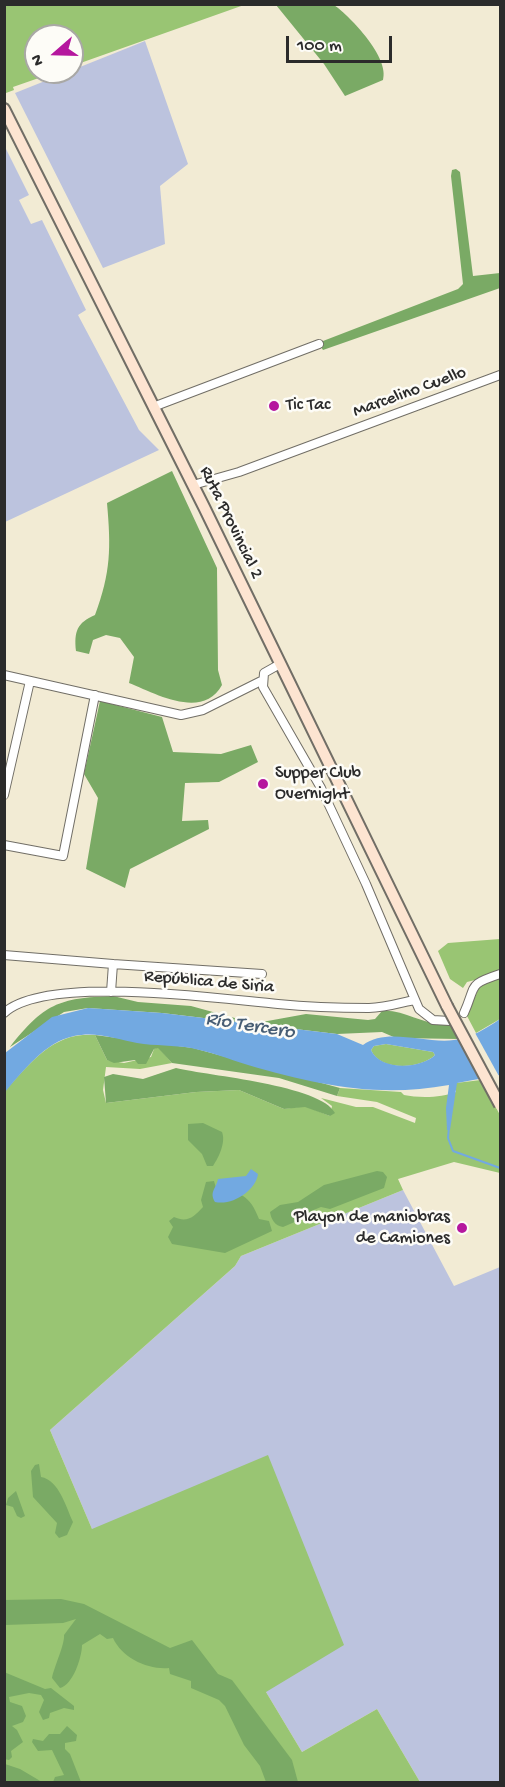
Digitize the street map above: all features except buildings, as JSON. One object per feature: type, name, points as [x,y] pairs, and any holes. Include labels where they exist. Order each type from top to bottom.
[{"type":"main road","name":"Ruta Provincial 2","points":[[4,109],[193,485],[421,954],[501,1090]]},
{"type":"main road","name":"Ruta Provincial 2","points":[[450,1004],[501,1105]]},
{"type":"street","points":[[153,407],[319,344]]},
{"type":"street","name":"Marcelino Cuello","points":[[193,485],[239,472],[501,375]]},
{"type":"street","points":[[280,664],[264,673],[262,680],[266,693],[321,788],[366,884],[414,1000],[426,1017],[439,1022],[450,1021]]},
{"type":"street","points":[[4,675],[181,715],[191,714],[262,680]]},
{"type":"street","points":[[4,795],[8,758],[30,681]]},
{"type":"street","points":[[4,845],[63,856],[95,695]]},
{"type":"street","points":[[4,955],[262,974]]},
{"type":"street","points":[[111,992],[113,964]]},
{"type":"street","points":[[464,1013],[469,992],[475,984],[501,974]]},
{"type":"street","name":"República de Siria","points":[[4,1013],[16,1005],[46,996],[128,990],[280,1004],[371,1008],[414,1000]]},
{"type":"shaded area","points":[[145,41],[188,164],[160,186],[165,244],[103,268],[15,93],[38,84],[84,84],[84,65]]},
{"type":"shaded area","points":[[4,145],[29,195],[19,200],[31,224],[42,220],[86,310],[78,315],[139,430],[159,450],[5,522]]},
{"type":"shaded area","points":[[403,1190],[454,1286],[500,1267],[500,1782],[420,1782],[377,1709],[302,1752],[266,1692],[92,1529],[50,1430],[235,1266],[241,1256]]},
{"type":"green space","points":[[5,4],[244,4],[84,62],[84,24],[24,24],[24,83],[13,87],[14,90],[6,93]]},
{"type":"green space","points":[[276,5],[334,5],[359,28],[375,50],[384,71],[383,80],[345,96],[324,64]]},
{"type":"green space","points":[[456,169],[460,172],[473,276],[500,273],[500,288],[323,350],[321,347],[323,341],[458,289],[463,284],[451,176],[452,170]]},
{"type":"green space","points":[[172,471],[217,568],[218,670],[222,685],[214,695],[203,701],[191,703],[165,698],[129,683],[134,657],[120,638],[106,635],[93,640],[89,654],[76,651],[76,633],[84,621],[95,615],[107,573],[109,533],[107,503]]},
{"type":"green space","points":[[100,701],[162,717],[173,752],[221,754],[251,745],[258,762],[219,782],[185,783],[182,821],[208,820],[209,829],[130,869],[125,888],[86,869],[98,798],[84,774]]},
{"type":"green space","points":[[500,939],[500,1019],[476,1033],[467,1016],[483,978],[467,982],[463,988],[450,979],[438,951],[448,943]]},
{"type":"green space","points":[[113,996],[138,1002],[191,1006],[242,1020],[262,1022],[306,1014],[368,1020],[375,1019],[382,1011],[391,1011],[434,1023],[451,1023],[459,1039],[396,1038],[382,1032],[337,1034],[162,1013],[88,1008],[64,1012],[10,1047],[33,1021],[54,1006],[78,999]]},
{"type":"green space","points":[[83,1035],[95,1035],[107,1060],[124,1063],[151,1057],[154,1049],[158,1047],[172,1063],[140,1069],[106,1067],[103,1090],[106,1103],[196,1092],[239,1090],[284,1109],[305,1106],[330,1116],[332,1106],[321,1098],[356,1107],[373,1107],[415,1123],[416,1118],[377,1102],[337,1096],[340,1088],[401,1092],[404,1095],[430,1097],[456,1092],[456,1083],[481,1080],[500,1115],[500,1173],[454,1162],[398,1179],[403,1190],[241,1256],[235,1266],[50,1430],[92,1529],[268,1455],[344,1645],[266,1692],[302,1752],[377,1709],[420,1782],[5,1782],[4,1092],[39,1055],[59,1041]]},
{"type":"green space","points":[[95,1035],[193,1048],[340,1088],[337,1096],[279,1078],[172,1063],[158,1048],[154,1049],[146,1064],[138,1064],[135,1060],[114,1063],[107,1060]]},
{"type":"green space","points":[[386,1044],[433,1052],[435,1055],[420,1063],[392,1065],[376,1057],[371,1050],[374,1046]]},
{"type":"green space","points":[[176,1068],[263,1083],[309,1095],[326,1103],[335,1113],[330,1116],[305,1107],[284,1109],[239,1090],[196,1092],[106,1103],[104,1077],[113,1074],[143,1079]]},
{"type":"green space","points":[[203,1123],[222,1132],[223,1136],[218,1158],[213,1166],[207,1166],[202,1154],[188,1140],[188,1124]]},
{"type":"green space","points":[[377,1171],[383,1172],[387,1177],[384,1188],[330,1209],[321,1207],[311,1211],[311,1215],[283,1227],[276,1224],[271,1217],[270,1212],[280,1205],[298,1202],[324,1185]]},
{"type":"green space","points":[[214,1181],[216,1188],[238,1193],[248,1200],[259,1219],[269,1221],[272,1231],[225,1253],[172,1244],[168,1237],[173,1227],[169,1221],[174,1217],[187,1219],[196,1214],[203,1207],[201,1200],[206,1182]]},
{"type":"green space","points":[[39,1464],[41,1477],[53,1483],[65,1502],[73,1522],[67,1535],[59,1538],[55,1533],[57,1523],[33,1497],[31,1471],[35,1465]]},
{"type":"green space","points":[[16,1491],[25,1516],[21,1518],[17,1516],[13,1507],[6,1505],[8,1498]]},
{"type":"green space","points":[[61,1599],[84,1604],[170,1648],[192,1640],[218,1674],[232,1680],[292,1760],[298,1782],[266,1782],[260,1766],[244,1745],[225,1706],[219,1700],[191,1688],[191,1681],[170,1674],[169,1668],[144,1665],[129,1657],[113,1638],[107,1639],[100,1634],[82,1645],[73,1676],[65,1686],[60,1688],[52,1678],[64,1635],[76,1619],[63,1623],[5,1625],[4,1600]]},
{"type":"green space","points":[[4,1672],[45,1689],[51,1688],[74,1706],[74,1710],[64,1708],[50,1713],[49,1718],[43,1720],[39,1712],[44,1700],[41,1695],[29,1693],[9,1697],[10,1702],[22,1706],[26,1716],[23,1722],[12,1726],[17,1730],[23,1742],[11,1751],[12,1757],[9,1760],[4,1759]]},
{"type":"green space","points":[[67,1726],[77,1735],[76,1741],[65,1743],[65,1749],[70,1754],[81,1782],[53,1782],[55,1777],[64,1775],[52,1750],[38,1751],[32,1742],[33,1739],[43,1741],[49,1734],[60,1734]]},
{"type":"green space","points":[[5,1764],[20,1769],[42,1782],[5,1782]]},
{"type":"water","name":"Río Tercero","points":[[88,1008],[162,1013],[337,1034],[363,1045],[383,1037],[443,1041],[460,1039],[479,1032],[500,1019],[500,1075],[457,1083],[450,1130],[447,1130],[446,1108],[449,1085],[423,1089],[372,1090],[323,1084],[191,1048],[144,1044],[90,1034],[63,1039],[54,1044],[35,1058],[5,1092],[5,1053],[52,1017]],"holes":[[[386,1044],[433,1052],[435,1055],[429,1060],[401,1066],[383,1062],[371,1050],[374,1046]]]},
{"type":"water","points":[[251,1169],[258,1174],[248,1191],[229,1202],[215,1202],[213,1193],[218,1179],[246,1176]]},
{"type":"pier","points":[[474,1031],[500,1078],[483,1083],[458,1036]]},
{"type":"waterway","points":[[449,1127],[448,1138],[453,1151],[500,1168]]},
{"type":"place","name":"Tic Tac","points":[[274,406]]},
{"type":"place","name":"Supper Club Overnight","points":[[263,784]]},
{"type":"place","name":"Playon de maniobras de Camiones","points":[[462,1228]]}]
